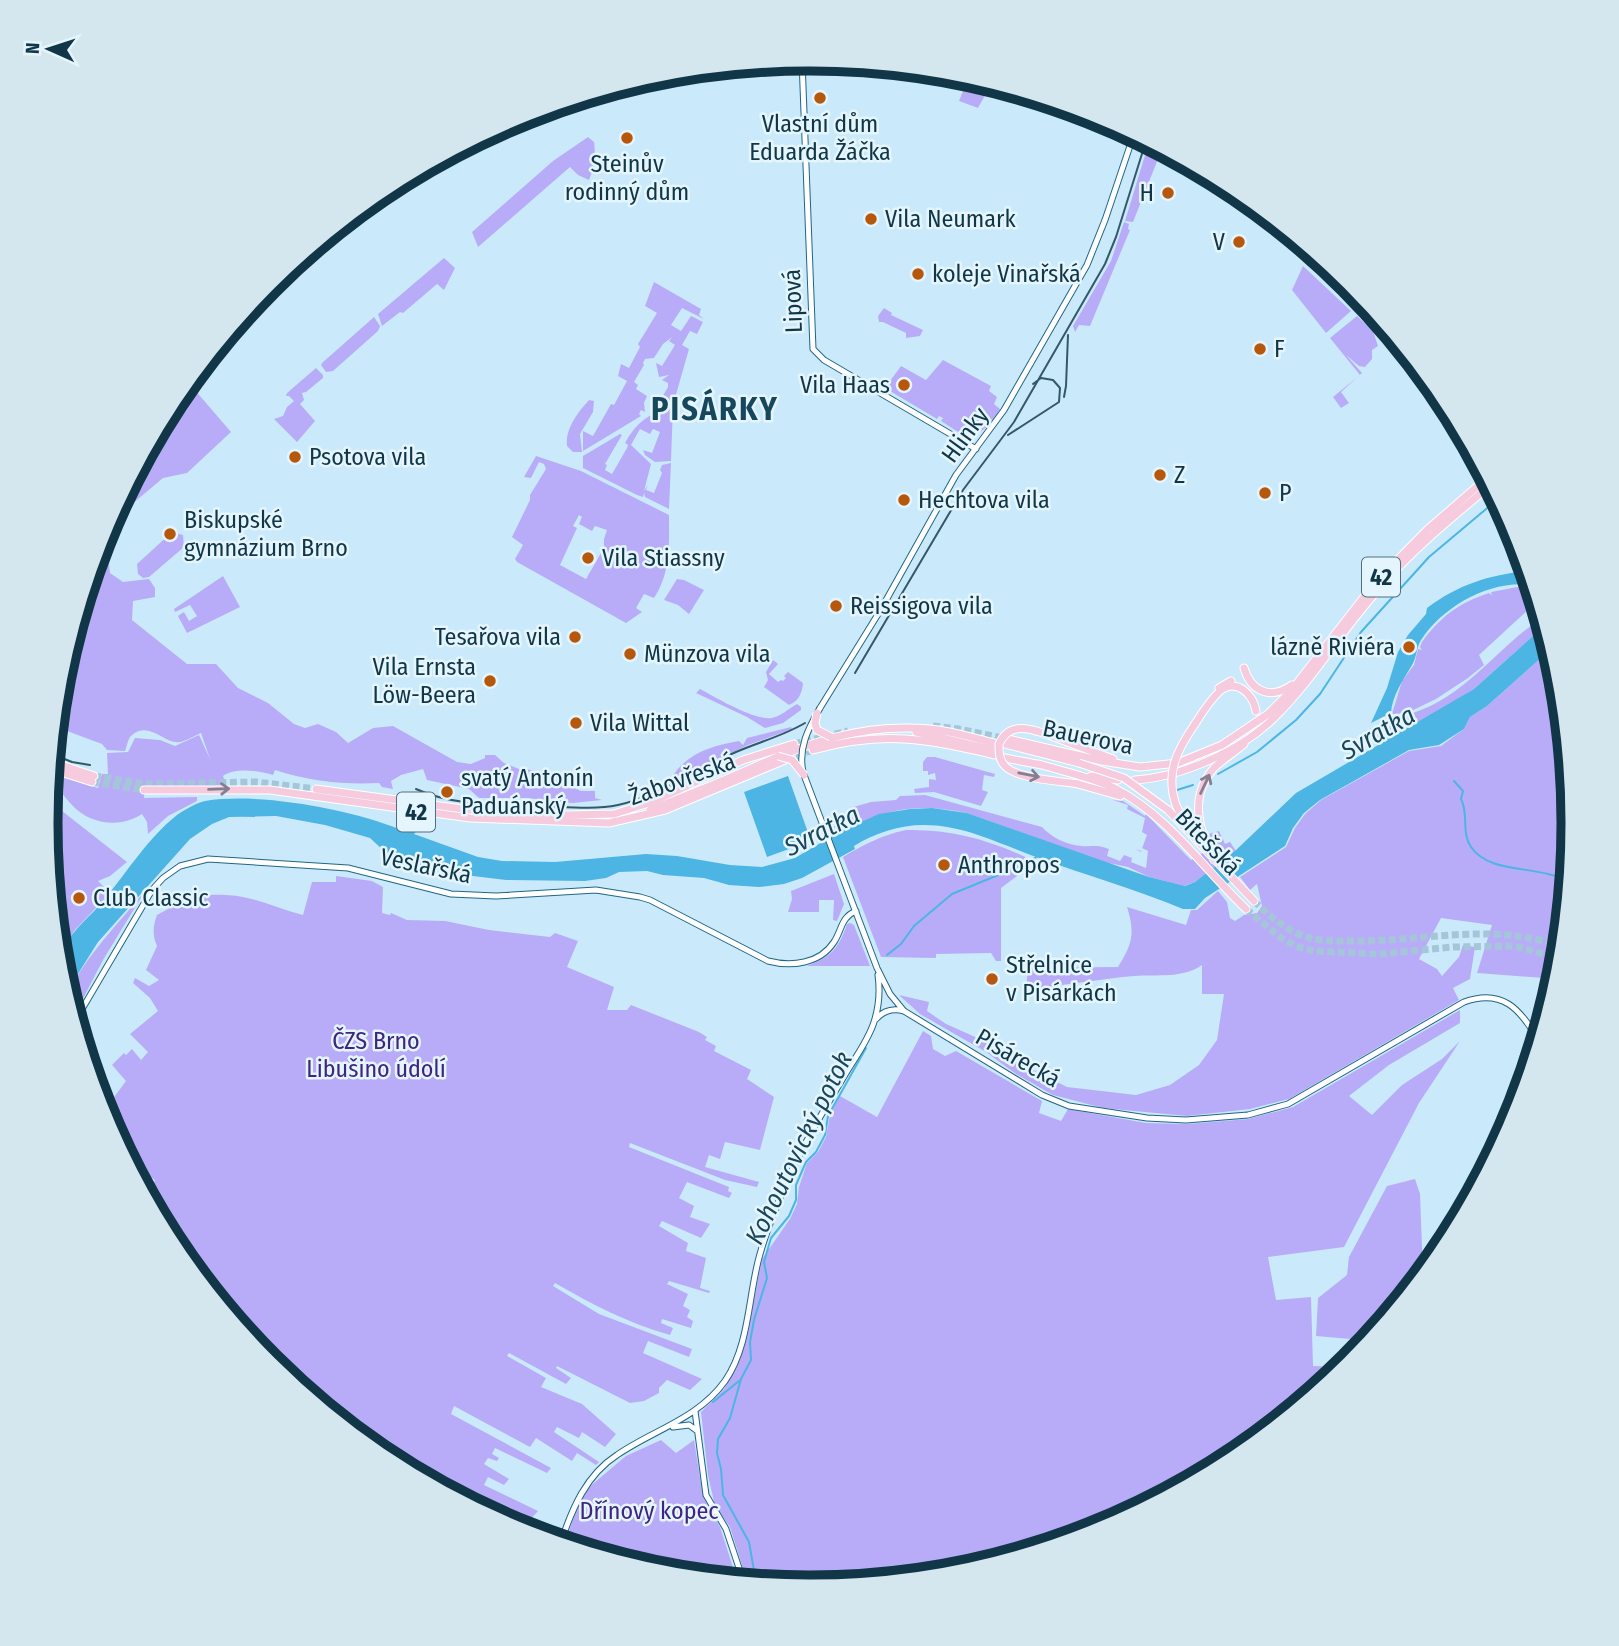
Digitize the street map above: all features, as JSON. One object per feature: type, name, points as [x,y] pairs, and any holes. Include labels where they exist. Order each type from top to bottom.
[{"type":"highway","name":"42","points":[[1239,735],[1268,714],[1299,681],[1375,583],[1427,530],[1481,484]]},
{"type":"highway","name":"Bauerova","points":[[1135,780],[1168,776],[1199,765],[1266,725],[1303,685],[1380,587],[1432,535],[1484,491]]},
{"type":"highway","points":[[1244,668],[1254,687],[1269,694],[1283,691],[1299,681]]},
{"type":"highway","points":[[1196,841],[1176,805],[1171,786],[1173,765],[1178,749],[1218,688],[1233,681],[1249,687],[1257,702],[1254,718],[1239,735]]},
{"type":"highway","points":[[1207,706],[1222,689],[1237,687],[1248,691],[1256,711]]},
{"type":"highway","points":[[819,711],[815,723],[817,730],[831,737]]},
{"type":"highway","points":[[1207,850],[1198,815],[1199,799],[1205,782],[1216,766],[1266,725]]},
{"type":"highway","name":"42","points":[[870,730],[931,735],[1001,749],[1006,734],[1017,728],[1028,728],[1118,761],[1162,765]]},
{"type":"highway","points":[[803,746],[831,737],[870,730],[931,729],[1001,749],[1079,763],[1124,778],[1168,810],[1207,850]]},
{"type":"highway","name":"Bauerova","points":[[813,750],[852,741],[897,737],[1149,768],[1178,763],[1239,735]]},
{"type":"highway","name":"Žabovřeská","points":[[316,789],[456,809],[568,815],[614,814],[652,803],[720,769],[794,744]]},
{"type":"highway","name":"42","points":[[652,803],[758,764],[782,758],[803,746]]},
{"type":"highway","points":[[1001,749],[1001,761],[1010,770],[1022,775],[1098,788],[1140,804]]},
{"type":"highway","name":"Bauerova","points":[[1001,749],[1025,761],[1118,780]]},
{"type":"highway","points":[[782,758],[792,760],[805,779]]},
{"type":"highway","name":"Žabovřeská","points":[[144,790],[256,789],[470,817],[617,822],[665,810],[782,758]]},
{"type":"highway","name":"42","points":[[617,822],[758,764]]},
{"type":"highway","points":[[1039,764],[1115,789],[1140,804]]},
{"type":"highway","points":[[59,771],[93,779],[60,765]]},
{"type":"highway","name":"Bítešská","points":[[1140,804],[1163,822],[1246,909]]},
{"type":"highway","name":"Bítešská","points":[[1207,850],[1254,901]]},
{"type":"street","name":"Lipová","points":[[803,71],[813,349],[824,360],[976,449]]},
{"type":"street","name":"Hlinky","points":[[803,746],[819,711],[880,611],[956,475],[1004,410],[1087,265],[1131,144]]},
{"type":"street","name":"Pisárecká","points":[[803,746],[805,779],[877,968],[890,994],[904,1011],[1042,1096],[1069,1106],[1147,1118],[1186,1120],[1248,1115],[1288,1104],[1464,1002],[1485,998],[1506,1002],[1525,1017],[1532,1030]]},
{"type":"street","name":"Veslařská","points":[[81,1010],[152,890],[173,870],[195,861],[215,859],[348,867],[451,894],[496,896],[596,890],[617,893],[650,900],[768,961],[782,964],[805,962],[821,955],[835,940],[846,917],[856,911]]},
{"type":"street","points":[[874,1021],[879,987],[877,968]]},
{"type":"street","points":[[564,1533],[572,1509],[584,1487],[614,1456],[695,1411],[720,1387],[733,1367],[742,1340],[760,1254],[800,1154],[874,1021],[884,1012],[893,1009],[904,1011]]},
{"type":"street","points":[[695,1411],[706,1495],[726,1529],[740,1571]]},
{"type":"street","points":[[670,1427],[690,1426],[697,1430]]},
{"type":"green space","points":[[964,88],[986,93],[978,108],[959,101]]},
{"type":"green space","points":[[588,137],[594,142],[595,152],[589,180],[570,167],[478,247],[472,232],[553,161]]},
{"type":"green space","points":[[1146,151],[1158,158],[1133,222],[1125,221]]},
{"type":"green space","points":[[1124,222],[1129,224],[1130,230],[1090,326],[1079,325],[1075,332],[1073,326],[1111,261]]},
{"type":"green space","points":[[444,258],[455,268],[444,290],[437,284],[403,313],[400,312],[382,326],[378,314]]},
{"type":"green space","points":[[1307,260],[1338,288],[1337,292],[1305,263]]},
{"type":"green space","points":[[1303,266],[1351,311],[1326,333],[1292,290]]},
{"type":"green space","points":[[654,282],[701,309],[699,315],[704,319],[682,308],[671,325],[681,331],[691,316],[703,322],[697,334],[690,331],[682,345],[689,349],[675,398],[655,409],[668,387],[668,383],[662,380],[669,375],[659,377],[656,363],[662,366],[675,345],[669,341],[672,337],[663,344],[654,358],[645,359],[634,382],[638,385],[636,389],[647,396],[644,403],[645,412],[641,410],[641,416],[583,451],[583,431],[593,436],[611,404],[614,405],[627,381],[618,376],[621,364],[629,368],[640,347],[638,344],[657,313],[645,306]]},
{"type":"green space","points":[[884,308],[892,313],[891,315],[923,330],[920,336],[906,338],[906,333],[879,322],[878,316]]},
{"type":"green space","points":[[1357,316],[1373,331],[1378,346],[1372,350],[1372,359],[1365,367],[1359,366],[1346,355],[1362,373],[1360,375],[1330,338]]},
{"type":"green space","points":[[374,317],[380,326],[378,331],[333,371],[326,372],[322,363]]},
{"type":"green space","points":[[943,360],[991,386],[989,391],[997,397],[994,404],[1000,409],[993,420],[985,417],[990,423],[977,434],[961,433],[941,421],[943,418],[939,416],[937,419],[885,388],[901,366],[926,380]]},
{"type":"green space","points":[[316,368],[323,378],[302,393],[304,400],[300,404],[315,421],[297,442],[274,419],[283,416],[294,401],[286,396],[287,393]]},
{"type":"green space","points":[[1358,377],[1341,392],[1349,403],[1341,408],[1333,397]]},
{"type":"green space","points":[[195,390],[231,432],[187,473],[163,478],[127,508],[158,447]]},
{"type":"green space","points":[[589,400],[594,401],[593,412],[580,434],[582,452],[573,452],[567,446],[568,433]]},
{"type":"green space","points":[[673,406],[671,461],[655,462],[645,455],[643,450],[652,453],[660,432],[653,429],[650,434],[640,429],[631,445],[651,464],[644,491],[648,485],[646,490],[654,493],[662,473],[662,465],[671,463],[669,509],[645,497],[644,493],[643,497],[637,495],[583,468],[583,456],[620,434],[622,435],[605,464],[605,470],[612,474],[627,448],[625,443],[639,424],[651,415]]},
{"type":"green space","points":[[536,456],[581,471],[669,515],[668,558],[664,579],[654,598],[644,594],[636,608],[642,612],[626,623],[517,562],[515,559],[523,545],[512,537],[530,495],[546,469],[544,464],[539,462],[531,478],[524,477]],"holes":[[[579,515],[582,517],[579,524],[592,531],[595,526],[607,530],[604,548],[586,579],[560,565],[577,528],[573,526]]]},
{"type":"green space","points":[[172,532],[183,535],[184,547],[149,577],[143,578],[138,574],[137,564]]},
{"type":"green space","points":[[108,555],[110,573],[123,582],[149,579],[155,588],[155,597],[133,601],[132,620],[187,664],[216,664],[238,688],[268,703],[294,724],[305,728],[318,724],[336,732],[348,743],[373,728],[393,726],[457,762],[471,764],[485,758],[485,755],[495,755],[504,763],[519,769],[532,770],[581,791],[595,791],[595,798],[602,800],[573,803],[527,798],[479,798],[469,789],[427,780],[423,769],[401,775],[391,781],[393,789],[382,787],[379,783],[327,781],[275,770],[273,775],[234,771],[223,776],[226,785],[174,788],[145,786],[144,798],[197,797],[197,801],[168,816],[148,834],[147,822],[142,814],[116,823],[97,821],[80,812],[59,790],[59,776],[98,788],[102,774],[108,774],[107,753],[128,752],[135,738],[160,740],[175,746],[199,735],[210,759],[201,733],[174,742],[151,731],[139,731],[131,736],[125,751],[107,750],[102,744],[67,731],[63,739],[72,676],[83,628]]},
{"type":"green space","points":[[223,576],[240,607],[187,633],[178,616],[184,612],[189,621],[197,616],[190,605],[175,612],[174,609]]},
{"type":"green space","points":[[677,579],[704,590],[689,614],[678,605],[664,600]]},
{"type":"green space","points":[[1523,586],[1530,609],[1479,655],[1484,665],[1468,678],[1436,699],[1407,713],[1392,714],[1402,681],[1414,665],[1418,649],[1422,650],[1422,642],[1451,611],[1489,593],[1492,595],[1491,592]]},
{"type":"green space","points":[[1535,623],[1537,632],[1474,689],[1376,745],[1366,731],[1385,721],[1389,727],[1392,725],[1389,718],[1413,713],[1454,692]]},
{"type":"green space","points":[[1543,657],[1555,725],[1561,823],[1555,921],[1545,978],[1477,973],[1492,925],[1441,918],[1419,959],[1437,969],[1442,976],[1459,957],[1463,945],[1475,947],[1470,979],[1453,988],[1459,1000],[1289,1099],[1250,1109],[1187,1116],[1103,1108],[1053,1095],[920,1014],[899,995],[929,1002],[927,1011],[946,1024],[982,1040],[1005,1056],[1067,1087],[1136,1095],[1170,1085],[1199,1065],[1217,1040],[1224,994],[1202,994],[1202,965],[1178,974],[1121,977],[1026,989],[1028,968],[1118,967],[1131,938],[1127,907],[1186,925],[1191,910],[1197,910],[1218,891],[1227,902],[1230,918],[1235,921],[1244,915],[1257,913],[1262,906],[1257,884],[1250,890],[1240,877],[1286,847],[1305,814],[1321,800],[1409,751],[1441,746],[1464,729],[1470,717],[1487,706]]},
{"type":"green space","points":[[773,660],[778,664],[769,674],[778,682],[786,678],[784,676],[788,672],[803,683],[799,696],[789,705],[764,687],[768,680],[766,672]]},
{"type":"green space","points":[[700,689],[735,708],[765,718],[775,717],[797,704],[801,710],[783,723],[765,728],[696,693]]},
{"type":"green space","points":[[791,727],[792,729],[748,745],[686,772],[672,781],[671,779],[684,763],[700,752],[739,741],[743,745],[747,738]]},
{"type":"green space","points":[[927,757],[995,774],[994,777],[984,775],[982,790],[988,792],[981,806],[934,792],[915,793],[914,789],[929,787],[929,779],[936,780],[935,773],[928,775],[928,771],[923,771],[923,762]]},
{"type":"green space","points":[[925,795],[1042,827],[1070,844],[1105,847],[1109,849],[1107,856],[1120,861],[1124,855],[1132,858],[1131,862],[1146,868],[1148,851],[1142,848],[1147,835],[1142,832],[1145,818],[1127,809],[1128,805],[1113,800],[1123,801],[1145,816],[1146,814],[1191,860],[1211,848],[1205,835],[1219,831],[1225,844],[1230,842],[1236,851],[1195,882],[1184,886],[1149,877],[1128,867],[1104,862],[967,813],[947,810],[898,810],[834,835],[834,826],[851,816],[850,808],[871,802],[896,800],[900,796]]},
{"type":"green space","points":[[58,808],[127,862],[110,876],[98,881],[110,893],[74,931],[67,942],[59,872]]},
{"type":"green space","name":"Anthropos","points":[[906,830],[957,834],[1004,848],[1036,862],[1001,888],[1001,961],[996,961],[991,953],[936,954],[936,958],[881,957],[843,857],[873,841]]},
{"type":"green space","points":[[834,874],[844,904],[837,921],[833,920],[834,900],[819,900],[819,912],[788,912],[792,899],[791,891]]},
{"type":"green space","name":"ČZS Brno Libušino údolí","points":[[336,876],[372,881],[383,887],[382,913],[391,913],[407,920],[445,921],[489,930],[550,937],[555,933],[578,941],[567,967],[614,987],[607,1010],[627,1010],[631,1005],[699,1032],[707,1037],[705,1040],[716,1046],[714,1051],[751,1070],[747,1079],[774,1097],[760,1150],[725,1142],[720,1159],[709,1155],[705,1167],[759,1182],[757,1187],[725,1180],[630,1143],[629,1147],[729,1187],[728,1191],[732,1193],[729,1198],[687,1182],[679,1198],[694,1206],[690,1217],[710,1224],[701,1238],[662,1221],[659,1226],[688,1243],[686,1251],[706,1258],[700,1288],[710,1291],[709,1293],[669,1281],[667,1284],[688,1294],[683,1306],[690,1310],[687,1317],[693,1321],[691,1328],[662,1319],[661,1323],[673,1328],[670,1335],[611,1313],[555,1283],[553,1286],[599,1314],[692,1349],[689,1357],[648,1341],[643,1353],[702,1379],[690,1390],[667,1380],[659,1388],[659,1393],[644,1401],[630,1403],[557,1366],[556,1368],[571,1378],[566,1384],[509,1353],[507,1356],[546,1378],[541,1387],[582,1404],[616,1434],[605,1447],[582,1432],[579,1438],[557,1427],[554,1432],[599,1462],[596,1465],[577,1453],[572,1461],[536,1438],[530,1447],[454,1406],[451,1414],[551,1468],[547,1473],[495,1448],[492,1454],[499,1458],[497,1461],[488,1458],[484,1464],[509,1479],[504,1485],[488,1477],[484,1485],[538,1511],[529,1521],[477,1497],[392,1448],[314,1388],[278,1355],[244,1319],[184,1241],[152,1187],[155,1180],[144,1172],[135,1155],[111,1101],[126,1081],[112,1065],[132,1049],[141,1060],[148,1052],[130,1034],[158,1011],[150,998],[133,983],[135,978],[149,986],[159,980],[146,970],[157,946],[154,931],[157,915],[187,894],[243,897],[303,915],[312,882],[336,882]]},
{"type":"green space","points":[[147,888],[103,960],[80,1005],[75,981],[94,952]]},
{"type":"green space","points":[[850,923],[854,925],[870,966],[807,966],[833,951]]},
{"type":"green space","points":[[1460,1010],[1460,1023],[1389,1065],[1349,1096],[1372,1115],[1402,1085],[1442,1059],[1460,1041],[1419,1103],[1344,1247],[1268,1257],[1276,1300],[1311,1297],[1313,1366],[1328,1366],[1305,1388],[1227,1448],[1185,1474],[1097,1518],[1051,1535],[1004,1549],[908,1568],[810,1575],[744,1571],[730,1527],[715,1506],[708,1475],[701,1412],[724,1389],[736,1368],[744,1347],[762,1259],[790,1219],[797,1204],[807,1163],[818,1152],[826,1137],[830,1115],[840,1096],[877,1117],[923,1031],[931,1036],[933,1049],[945,1056],[956,1051],[1042,1101],[1039,1113],[1061,1121],[1068,1109],[1146,1123],[1187,1124],[1248,1119],[1293,1107]]},
{"type":"green space","points":[[1415,1179],[1420,1194],[1422,1258],[1356,1339],[1316,1336],[1318,1298],[1347,1275],[1349,1257],[1387,1186]]},
{"type":"green space","name":"Dřínový kopec","points":[[661,1440],[676,1453],[694,1440],[703,1496],[720,1527],[734,1570],[663,1560],[568,1535],[582,1493],[626,1456]]},
{"type":"water","name":"lázně Riviéra","points":[[1518,573],[1522,584],[1500,586],[1469,597],[1442,616],[1419,643],[1414,662],[1396,694],[1391,713],[1371,723],[1387,688],[1398,652],[1426,614],[1427,608],[1450,593],[1501,575]]},
{"type":"water","points":[[1537,632],[1543,657],[1487,706],[1470,717],[1464,729],[1439,745],[1409,750],[1320,800],[1304,813],[1285,846],[1205,898],[1195,909],[1183,909],[982,836],[939,826],[905,826],[879,834],[862,841],[854,846],[855,849],[802,878],[784,884],[759,887],[729,885],[704,878],[647,871],[619,872],[606,878],[585,881],[506,880],[446,869],[416,871],[398,864],[370,838],[325,825],[276,816],[229,817],[212,824],[190,839],[98,942],[74,980],[72,970],[67,941],[157,834],[177,815],[205,801],[251,799],[304,804],[355,815],[399,829],[417,822],[419,828],[414,834],[478,857],[502,861],[555,862],[646,854],[762,867],[795,858],[841,831],[879,814],[932,808],[967,813],[1149,877],[1185,886],[1195,882],[1235,851],[1296,793],[1474,689]]},
{"type":"water","points":[[788,776],[811,841],[767,857],[744,792]]},
{"type":"waterway","points":[[1218,774],[1257,752],[1296,720],[1320,694],[1361,632],[1429,557],[1491,505]]},
{"type":"waterway","points":[[1454,781],[1463,791],[1461,799],[1465,810],[1468,841],[1480,856],[1503,866],[1559,878]]},
{"type":"waterway","points":[[1177,790],[1193,785]]},
{"type":"waterway","name":"Kohoutovický potok","points":[[887,955],[901,944],[914,926],[952,894],[1038,856]]},
{"type":"waterway","name":"Kohoutovický potok","points":[[754,1572],[749,1542],[723,1495],[717,1453],[718,1439],[730,1418],[741,1379],[751,1360],[750,1342],[767,1278],[764,1262],[771,1238],[789,1216],[796,1200],[796,1185],[806,1162],[816,1152],[825,1135],[828,1116],[866,1048]]},
{"type":"waterway","points":[[713,1402],[739,1381]]},
{"type":"tunnel","points":[[933,726],[1007,739]]},
{"type":"tunnel","points":[[794,744],[848,731]]},
{"type":"tunnel","points":[[786,759],[813,750]]},
{"type":"tunnel","points":[[94,776],[146,784],[256,782],[316,789]]},
{"type":"tunnel","points":[[92,782],[144,790]]},
{"type":"tunnel","points":[[1254,901],[1288,929],[1320,940],[1380,940],[1484,934],[1510,935],[1551,944]]},
{"type":"tunnel","points":[[1246,909],[1281,938],[1298,947],[1314,951],[1379,954],[1453,947],[1514,946],[1549,955]]},
{"type":"tram line","points":[[855,673],[963,490],[1014,422],[1105,264],[1143,150]]},
{"type":"tram line","points":[[1064,397],[1068,335]]},
{"type":"tram line","points":[[1008,435],[1059,402],[1060,388],[1053,380],[1041,378],[1033,384]]},
{"type":"tram line","points":[[416,789],[446,799],[478,804],[581,808],[618,805],[664,789],[736,752],[805,723]]},
{"type":"tram line","points":[[61,757],[90,765]]},
{"type":"place","name":"Vlastní dům Eduarda Žáčka","points":[[820,98]]},
{"type":"place","name":"Steinův rodinný dům","points":[[627,138]]},
{"type":"place","name":"H","points":[[1168,193]]},
{"type":"place","name":"Vila Neumark","points":[[871,219]]},
{"type":"place","name":"V","points":[[1239,242]]},
{"type":"place","name":"koleje Vinařská","points":[[918,274]]},
{"type":"place","name":"F","points":[[1260,349]]},
{"type":"place","name":"Vila Haas","points":[[904,385]]},
{"type":"place","name":"Psotova vila","points":[[295,457]]},
{"type":"place","name":"Z","points":[[1160,475]]},
{"type":"place","name":"P","points":[[1265,493]]},
{"type":"place","name":"Hechtova vila","points":[[904,500]]},
{"type":"place","name":"Biskupské gymnázium Brno","points":[[170,534]]},
{"type":"place","name":"Vila Stiassny","points":[[588,558]]},
{"type":"place","name":"Reissigova vila","points":[[836,606]]},
{"type":"place","name":"Tesařova vila","points":[[575,637]]},
{"type":"place","name":"lázně Riviéra","points":[[1409,647]]},
{"type":"place","name":"Münzova vila","points":[[630,654]]},
{"type":"place","name":"Vila Ernsta Löw-Beera","points":[[490,681]]},
{"type":"place","name":"Vila Wittal","points":[[576,723]]},
{"type":"place","name":"svatý Antonín Paduánský","points":[[447,792]]},
{"type":"place","name":"Anthropos","points":[[944,865]]},
{"type":"place","name":"Club Classic","points":[[79,898]]},
{"type":"place","name":"Střelnice v Pisárkách","points":[[992,979]]},
{"type":"district","name":"PISÁRKY","points":[[715,409]]},
{"type":"water label","name":"Svratka","points":[[1378,733]]},
{"type":"water label","name":"Svratka","points":[[822,831]]}]
